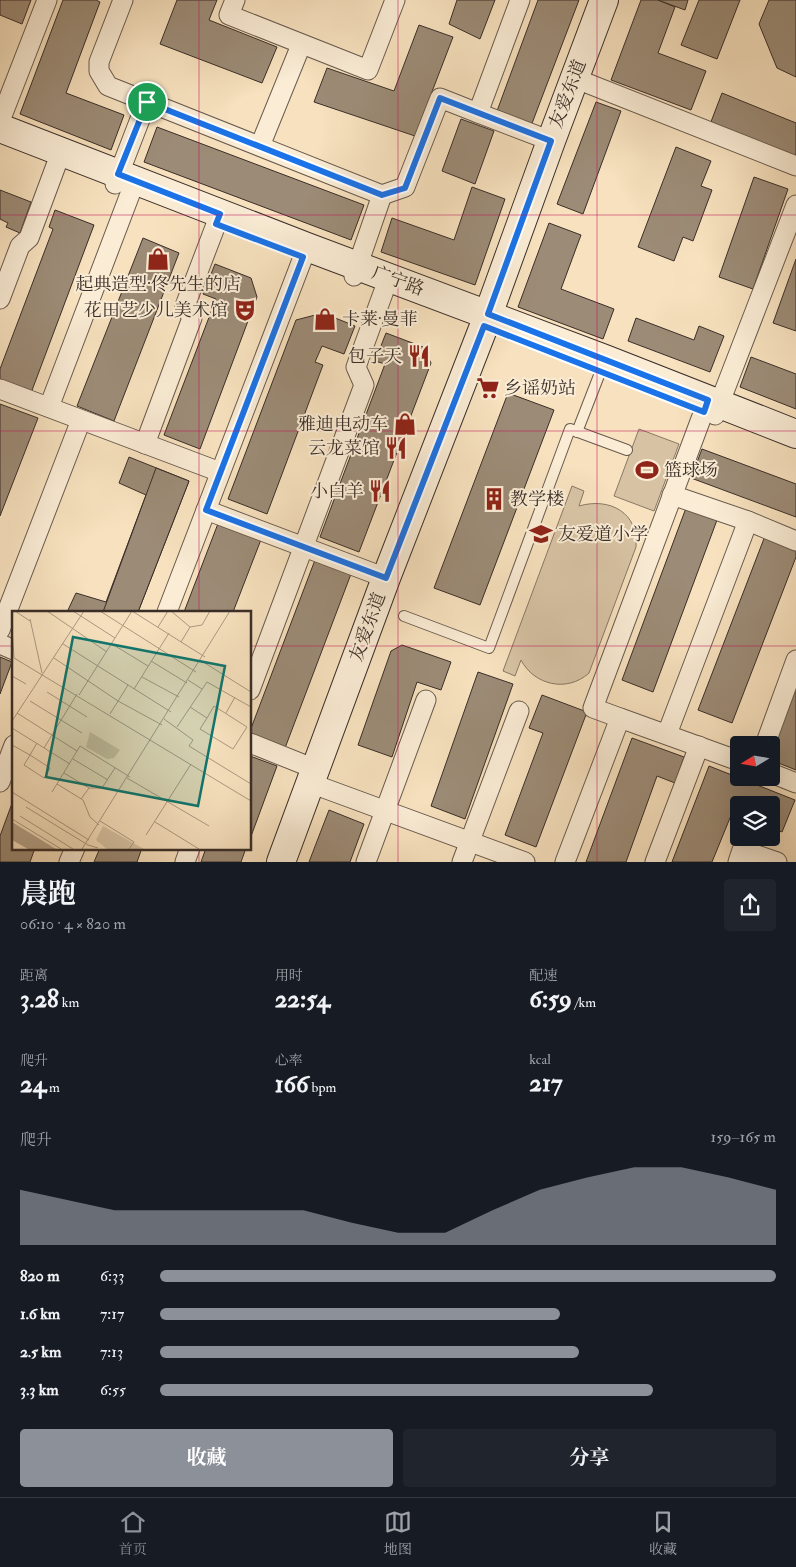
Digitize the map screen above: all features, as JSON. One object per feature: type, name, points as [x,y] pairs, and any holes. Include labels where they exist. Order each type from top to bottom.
[{"type":"street","points":[[0,121],[47,0]]},
{"type":"street","points":[[123,0],[99,62],[99,71],[108,86],[382,195],[405,188],[440,98],[551,141]]},
{"type":"street","points":[[234,0],[229,15],[368,70],[394,0]]},
{"type":"street","points":[[478,113],[520,0]]},
{"type":"street","name":"友爱东道","points":[[281,862],[386,578],[486,320],[604,0]]},
{"type":"street","points":[[260,146],[301,45]]},
{"type":"street","points":[[574,78],[796,166]]},
{"type":"street","points":[[49,407],[125,183],[147,102]]},
{"type":"street","name":"广宁路","points":[[0,128],[58,158]]},
{"type":"street","name":"广宁路","points":[[0,142],[58,158],[387,282],[712,408],[796,447]]},
{"type":"street","points":[[0,299],[20,246],[29,238],[58,158]]},
{"type":"street","points":[[356,271],[382,195]]},
{"type":"street","points":[[730,758],[593,708],[672,495],[712,408],[796,205]]},
{"type":"street","points":[[145,444],[192,318],[185,306],[218,219]]},
{"type":"street","points":[[167,611],[305,252]]},
{"type":"street","points":[[251,687],[364,385],[356,367],[387,282]]},
{"type":"street","points":[[0,389],[220,472]]},
{"type":"street","name":"广宁路","points":[[712,408],[796,434]]},
{"type":"street","points":[[0,630],[81,420]]},
{"type":"street","points":[[672,495],[796,541]]},
{"type":"street","points":[[206,510],[386,578]]},
{"type":"street","points":[[668,734],[748,522]]},
{"type":"street","points":[[0,644],[12,649]]},
{"type":"street","points":[[768,736],[796,660]]},
{"type":"street","points":[[366,862],[426,700]]},
{"type":"street","points":[[462,862],[519,711]]},
{"type":"street","points":[[566,862],[620,718]]},
{"type":"street","points":[[251,744],[386,811],[525,862]]},
{"type":"street","points":[[655,862],[699,746]]},
{"type":"street","points":[[0,782],[12,750]]},
{"type":"street","points":[[780,777],[796,783]]},
{"type":"street","points":[[69,862],[75,849]]},
{"type":"street","points":[[185,862],[190,849]]},
{"type":"street","points":[[738,862],[742,850],[778,862]]},
{"type":"lane","points":[[577,432],[603,365]]},
{"type":"lane","points":[[404,616],[489,648],[570,429],[627,450]]},
{"type":"shaded area","name":"篮球场","points":[[639,429],[679,444],[654,511],[614,496]]},
{"type":"shaded area","points":[[572,486],[584,491],[579,506],[601,504],[620,510],[633,525],[636,535],[636,547],[589,673],[571,683],[552,683],[534,675],[521,660],[515,676],[503,671]]},
{"type":"building","points":[[0,0],[31,0],[22,24],[0,15]]},
{"type":"building","points":[[63,0],[96,0],[100,2],[66,93],[124,115],[111,150],[20,114]]},
{"type":"building","points":[[177,0],[217,0],[209,20],[277,47],[262,83],[160,44]]},
{"type":"building","points":[[457,0],[495,0],[480,39],[449,24]]},
{"type":"building","points":[[538,0],[579,0],[531,126],[497,111]]},
{"type":"building","points":[[641,0],[658,0],[675,7],[658,53],[706,71],[691,110],[611,80]]},
{"type":"building","points":[[658,0],[688,0],[685,10]]},
{"type":"building","points":[[699,0],[740,0],[717,59],[681,45]]},
{"type":"building","points":[[769,0],[796,0],[796,77],[777,68],[759,24]]},
{"type":"building","points":[[419,25],[453,37],[415,136],[314,102],[327,68],[394,91]]},
{"type":"building","points":[[722,93],[796,123],[796,153],[793,159],[709,127]]},
{"type":"building","points":[[596,102],[621,111],[583,214],[557,204]]},
{"type":"building","points":[[461,119],[494,131],[475,184],[442,171]]},
{"type":"building","points":[[157,127],[364,205],[351,240],[144,162]]},
{"type":"building","points":[[676,147],[711,161],[701,186],[712,190],[693,241],[683,237],[674,261],[638,247]]},
{"type":"building","points":[[754,177],[788,189],[753,289],[719,277]]},
{"type":"building","points":[[472,187],[505,199],[475,285],[381,252],[392,218],[454,240]]},
{"type":"building","points":[[0,190],[31,202],[20,233],[6,227],[8,223],[0,219]]},
{"type":"building","points":[[55,210],[94,225],[31,393],[0,382],[0,369],[53,229],[49,227]]},
{"type":"building","points":[[549,223],[581,235],[561,289],[614,309],[603,339],[518,307]]},
{"type":"building","points":[[143,238],[179,253],[114,421],[77,406]]},
{"type":"building","points":[[796,259],[796,331],[773,323]]},
{"type":"building","points":[[215,264],[251,278],[257,297],[200,449],[164,435],[216,299],[203,294]]},
{"type":"building","points":[[323,313],[355,326],[344,354],[322,346],[315,362],[323,365],[267,514],[228,499],[296,320]]},
{"type":"building","points":[[636,318],[694,340],[699,326],[724,336],[710,372],[628,341]]},
{"type":"building","points":[[386,333],[423,347],[431,363],[359,552],[320,537],[385,364],[375,361]]},
{"type":"building","points":[[751,357],[796,374],[796,409],[740,387]]},
{"type":"building","name":"教学楼","points":[[508,393],[554,410],[480,605],[434,588]]},
{"type":"building","points":[[0,404],[38,418],[0,516]]},
{"type":"building","points":[[702,449],[796,484],[796,517],[691,478]]},
{"type":"building","points":[[129,457],[189,481],[138,611],[70,611],[68,610],[76,593],[106,602],[146,495],[119,483]]},
{"type":"building","points":[[156,468],[189,481],[138,611],[103,611]]},
{"type":"building","points":[[686,508],[717,520],[653,692],[622,680]]},
{"type":"building","points":[[219,521],[262,537],[233,611],[184,611]]},
{"type":"building","points":[[765,536],[796,548],[796,557],[732,723],[698,710]]},
{"type":"building","points":[[315,560],[351,574],[285,748],[251,735],[251,728]]},
{"type":"building","points":[[402,645],[451,662],[441,690],[417,682],[392,757],[358,745],[391,651]]},
{"type":"building","points":[[0,657],[12,662],[0,694]]},
{"type":"building","points":[[478,672],[513,684],[465,819],[431,806]]},
{"type":"building","points":[[796,684],[796,770],[780,764],[780,736],[776,736]]},
{"type":"building","points":[[542,695],[587,712],[536,847],[505,835],[543,733],[529,728]]},
{"type":"building","points":[[632,738],[684,757],[675,783],[657,776],[626,862],[586,862]]},
{"type":"building","points":[[251,756],[277,766],[251,836]]},
{"type":"building","points":[[709,766],[730,774],[730,786],[760,786],[795,800],[782,832],[780,831],[780,796],[730,796],[730,818],[712,862],[672,862]]},
{"type":"building","points":[[12,803],[12,849],[35,849],[30,862],[0,862],[0,836]]},
{"type":"building","points":[[329,810],[364,824],[350,862],[309,862]]},
{"type":"building","points":[[100,849],[142,849],[137,862],[94,862]]},
{"type":"building","points":[[206,849],[246,849],[241,862],[201,862]]},
{"type":"place","name":"起典造型·佟先生的店","points":[[158,259]]},
{"type":"place","name":"花田艺少儿美术馆","points":[[245,310]]},
{"type":"place","name":"卡莱·曼菲","points":[[325,319]]},
{"type":"place","name":"包子天","points":[[419,356]]},
{"type":"place","name":"乡谣奶站","points":[[488,388]]},
{"type":"place","name":"雅迪电动车","points":[[405,424]]},
{"type":"place","name":"云龙菜馆","points":[[396,448]]},
{"type":"place","name":"篮球场","points":[[647,470]]},
{"type":"place","name":"小白羊","points":[[380,491]]},
{"type":"place","name":"教学楼","points":[[494,499]]},
{"type":"place","name":"友爱道小学","points":[[541,534]]},
{"type":"route","points":[[440,98],[551,141],[488,314],[708,400],[704,412],[484,326],[386,578],[206,510],[303,257],[216,224],[220,214],[118,174],[147,102],[382,195],[405,188],[440,98]]}]
